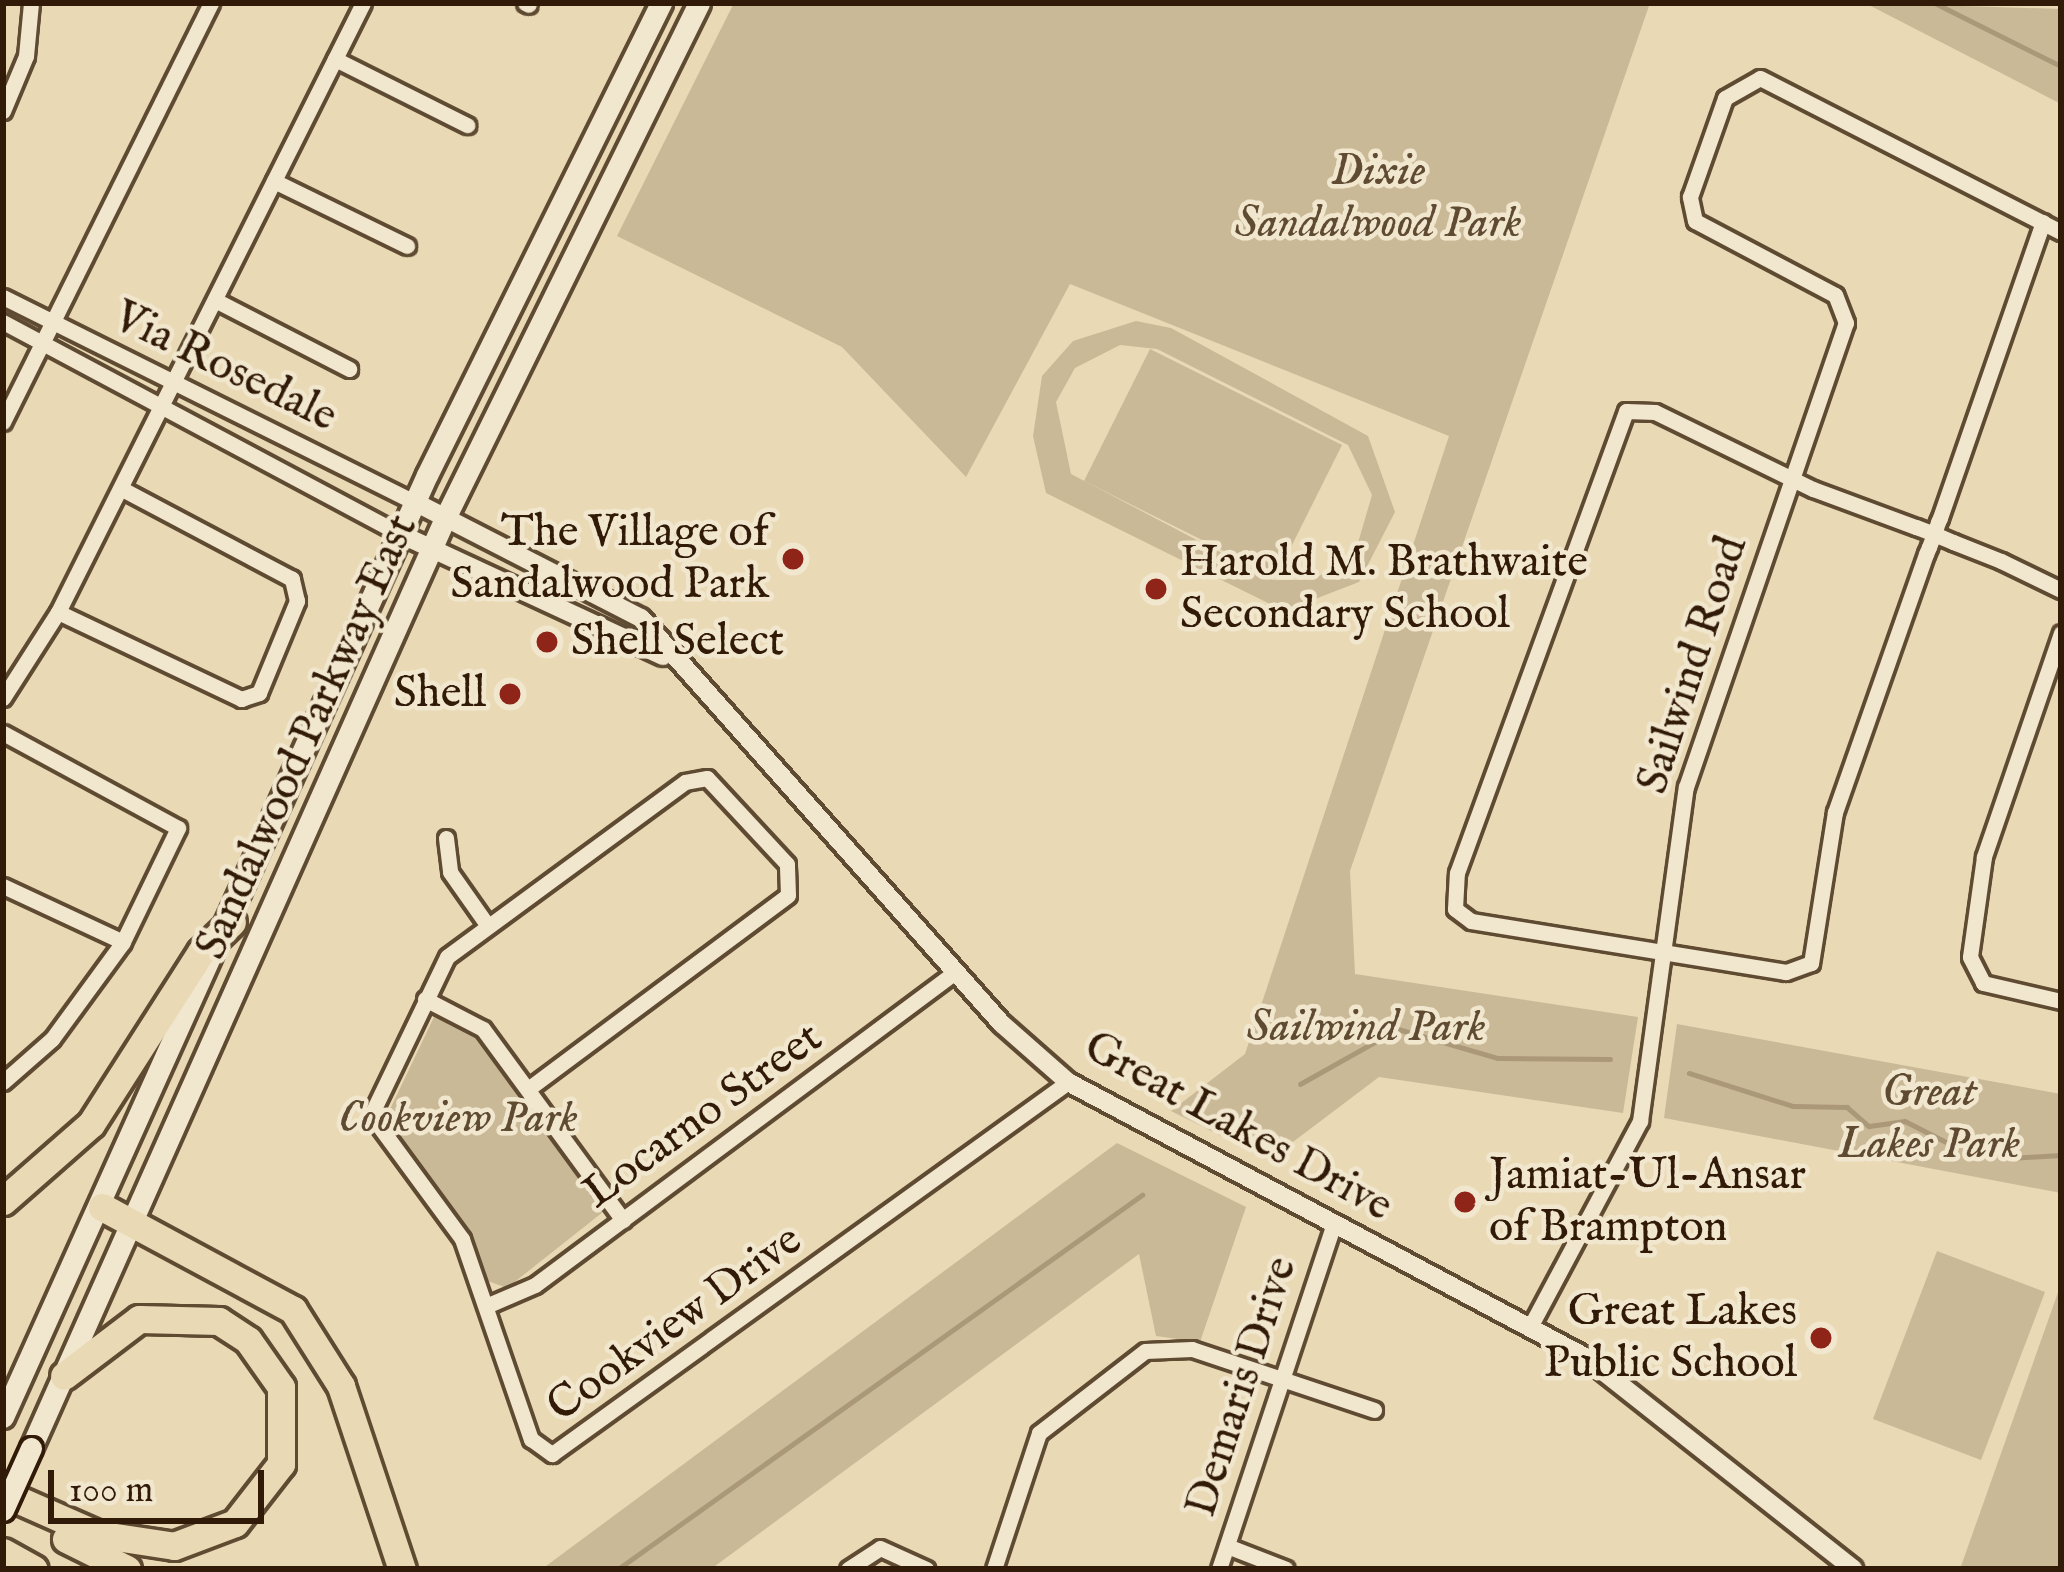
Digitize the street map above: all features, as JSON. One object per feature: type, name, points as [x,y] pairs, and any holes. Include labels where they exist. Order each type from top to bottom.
[{"type":"highway","points":[[3,1201],[91,1124],[201,952],[232,922]]},
{"type":"highway","points":[[102,1207],[293,1310],[341,1386],[402,1569]]},
{"type":"highway","points":[[3,1493],[96,1534],[174,1546],[235,1523],[281,1464],[281,1387],[257,1349],[219,1321],[139,1318],[64,1376]]},
{"type":"highway","points":[[3,1509],[127,1569]]},
{"type":"main road","name":"Sandalwood Parkway East","points":[[3,1417],[232,922],[400,534],[661,3]]},
{"type":"main road","name":"Sandalwood Parkway East","points":[[3,1509],[430,549],[699,3]]},
{"type":"street","points":[[3,111],[26,56],[31,3]]},
{"type":"street","points":[[3,422],[211,3]]},
{"type":"street","points":[[3,698],[58,612],[122,489],[363,3]]},
{"type":"street","points":[[335,59],[467,124]]},
{"type":"street","name":"Sailwind Road","points":[[1530,1327],[1640,1121],[1686,787],[1847,314],[1835,296],[1695,221],[1690,197],[1730,88],[1760,78],[2043,222]]},
{"type":"street","points":[[274,181],[407,246]]},
{"type":"street","points":[[2061,232],[2043,222],[1934,534],[1835,812],[1811,963],[1786,972],[1665,946],[1471,921],[1452,889],[1618,418],[1655,412],[1792,479],[1934,534],[2061,590]]},
{"type":"street","name":"Via Rosedale","points":[[3,297],[415,502]]},
{"type":"street","points":[[215,300],[349,369]]},
{"type":"street","name":"Via Rosedale","points":[[3,322],[400,534]]},
{"type":"street","points":[[58,612],[242,699],[260,693],[298,601],[292,579],[122,489]]},
{"type":"street","name":"Great Lakes Drive","points":[[415,502],[640,619],[663,656],[956,972],[1068,1082],[1612,1374],[1743,1492],[1853,1569]]},
{"type":"street","name":"Great Lakes Drive","points":[[400,534],[663,656]]},
{"type":"street","points":[[2061,633],[1984,857],[1970,957],[1983,982],[2061,1001]]},
{"type":"street","points":[[3,733],[178,828],[123,942],[52,1039],[3,1082]]},
{"type":"street","name":"Cookview Drive","points":[[528,1089],[783,902],[791,871],[714,782],[692,778],[447,957],[371,1125],[462,1239],[532,1439],[568,1451],[1068,1082]]},
{"type":"street","points":[[446,838],[450,872],[488,926]]},
{"type":"street","points":[[3,886],[123,942]]},
{"type":"street","name":"Locarno Street","points":[[486,1306],[623,1220],[956,972]]},
{"type":"street","points":[[425,999],[473,1020],[623,1220]]},
{"type":"street","name":"Demaris Drive","points":[[1219,1569],[1333,1227]]},
{"type":"street","points":[[994,1569],[1039,1433],[1145,1351],[1178,1346],[1373,1410]]},
{"type":"street","points":[[1227,1546],[1286,1569]]},
{"type":"street","points":[[848,1569],[880,1548],[926,1569]]},
{"type":"green space","name":"Dixie Sandalwood Park","points":[[734,3],[1650,3],[1350,871],[1355,974],[1638,1017],[1623,1113],[1379,1077],[1269,1160],[1171,1111],[1245,1054],[1449,436],[1070,284],[966,477],[842,347],[617,236]]},
{"type":"green space","points":[[1865,3],[2061,9],[2061,104]]},
{"type":"green space","points":[[1136,321],[1171,328],[1368,436],[1395,512],[1359,582],[1284,611],[1046,493],[1033,436],[1042,376],[1073,341]],"holes":[[[1120,345],[1157,349],[1348,445],[1372,495],[1355,553],[1313,580],[1273,580],[1071,474],[1056,402],[1075,368]]]},
{"type":"green space","points":[[1150,349],[1342,445],[1276,577],[1084,481]]},
{"type":"green space","name":"Cookview Park","points":[[434,1017],[479,1040],[603,1212],[507,1288],[488,1281],[465,1226],[382,1126]]},
{"type":"green space","name":"Great Lakes Park","points":[[1677,1024],[2061,1094],[2061,1193],[1664,1118]]},
{"type":"green space","points":[[1117,1143],[1246,1207],[1200,1342],[1156,1336],[1139,1254],[711,1569],[542,1569]]},
{"type":"green space","points":[[1937,1251],[2045,1292],[1981,1460],[1873,1419]]},
{"type":"green space","name":"Great Lakes Park","points":[[2061,1284],[2061,1569],[1960,1569]]},
{"type":"waterway","points":[[1935,3],[2061,66]]},
{"type":"waterway","points":[[1300,1084],[1398,1029],[1498,1058],[1610,1059]]},
{"type":"waterway","points":[[1689,1073],[1793,1106],[1847,1107],[1869,1126],[1905,1121],[1948,1143],[1982,1140],[2010,1158],[2061,1155]]},
{"type":"waterway","points":[[618,1569],[1142,1195]]},
{"type":"place","name":"The Village of Sandalwood Park","points":[[793,559]]},
{"type":"place","name":"Harold M. Brathwaite Secondary School","points":[[1156,589]]},
{"type":"place","name":"Shell Select","points":[[547,642]]},
{"type":"place","name":"Shell","points":[[510,694]]},
{"type":"place","name":"Jamiat-Ul-Ansar of Brampton","points":[[1465,1202]]},
{"type":"place","name":"Great Lakes Public School","points":[[1821,1338]]},
{"type":"park label","name":"Sailwind Park","points":[[1366,1028]]}]
